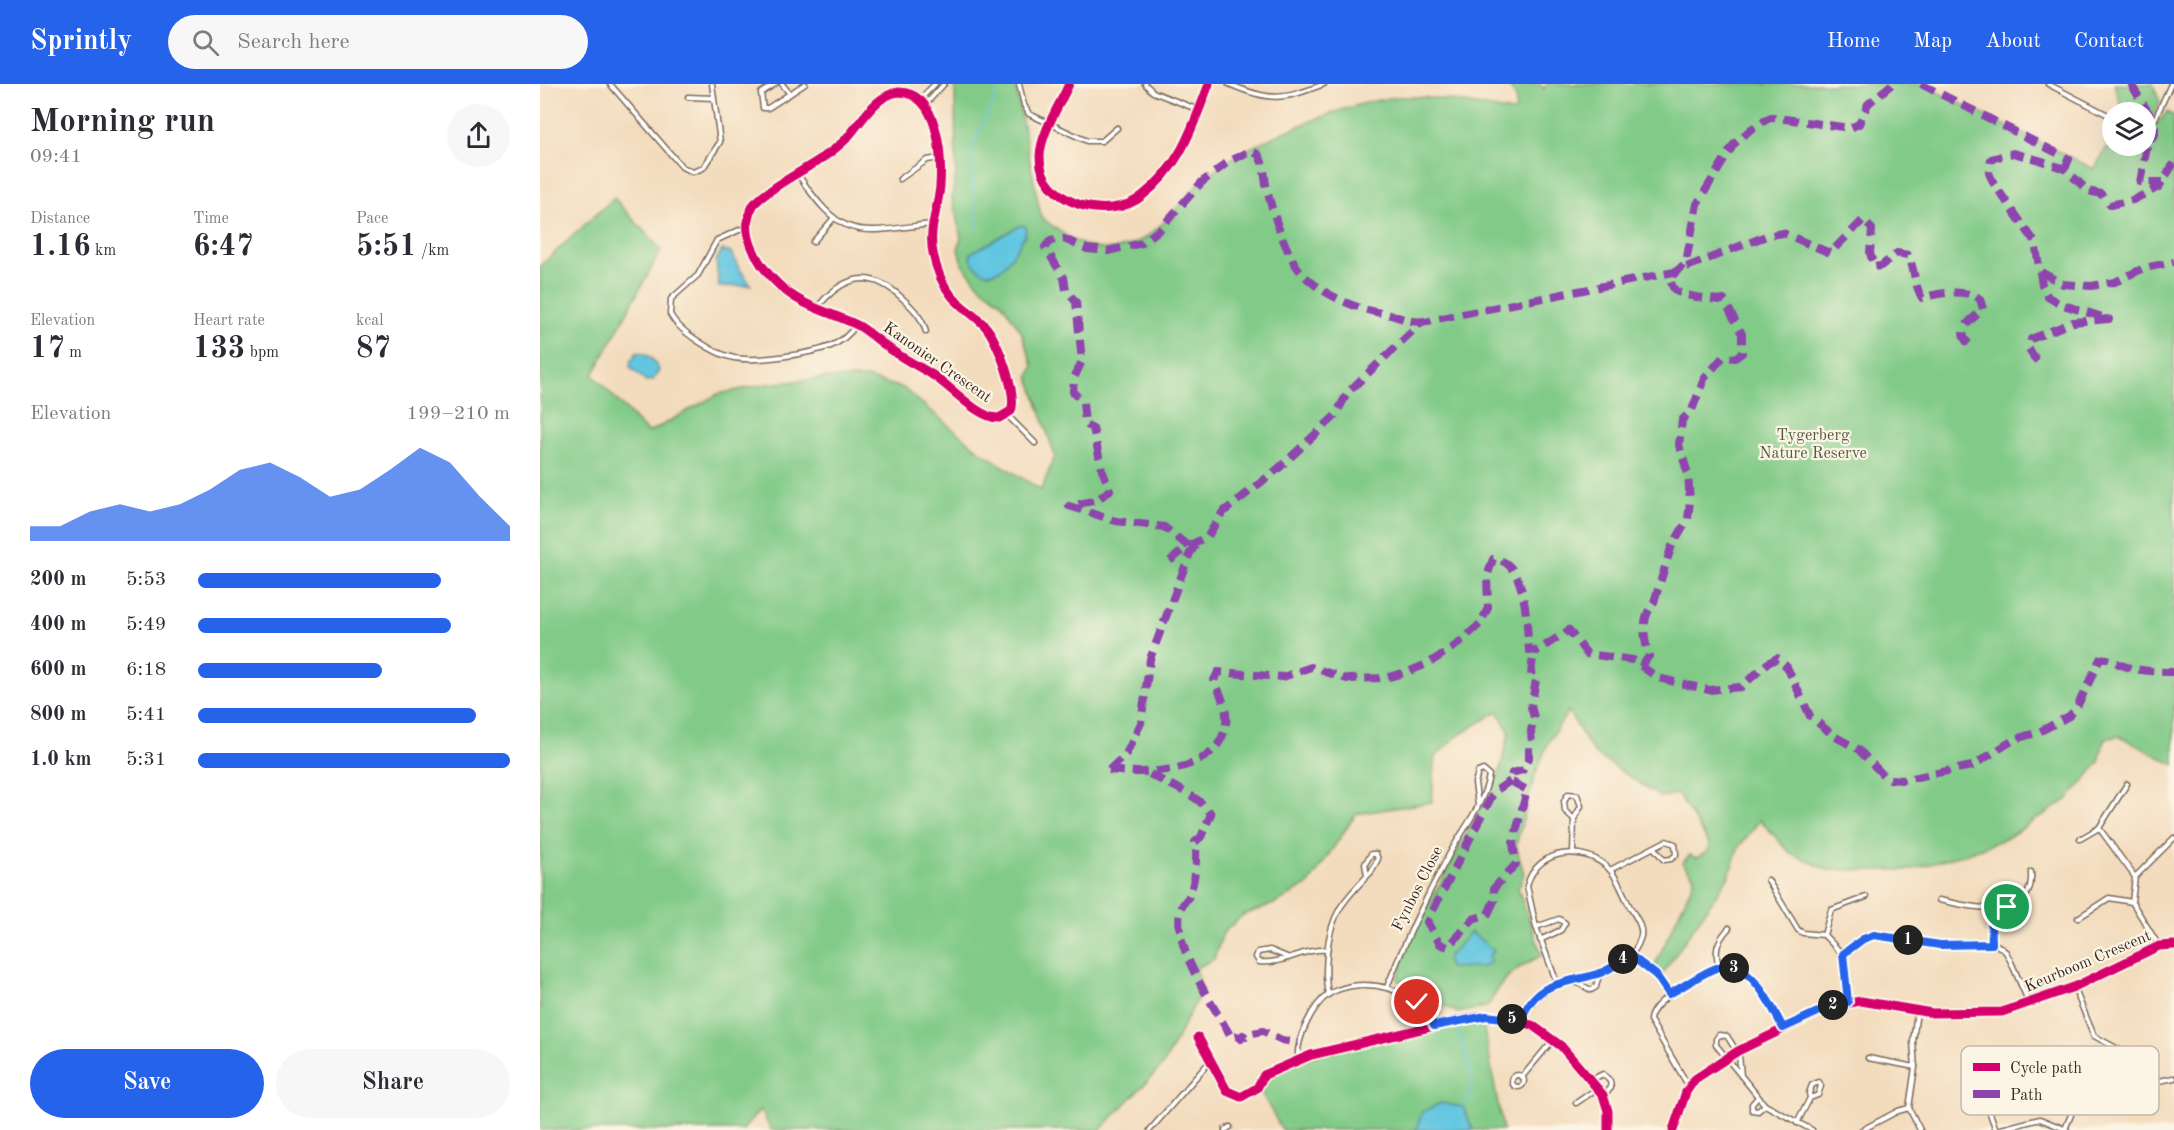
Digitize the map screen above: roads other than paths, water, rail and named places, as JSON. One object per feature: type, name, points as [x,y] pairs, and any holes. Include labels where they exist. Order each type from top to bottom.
[{"type":"street","points":[[610,84],[682,167],[690,172],[703,168],[719,144],[712,84]]},
{"type":"street","points":[[775,84],[761,93],[763,108],[768,108],[805,84]]},
{"type":"street","points":[[782,84],[790,94]]},
{"type":"street","points":[[856,325],[845,337],[824,348],[743,359],[718,354],[678,325],[670,314],[671,299],[698,275],[717,240],[746,227],[754,204],[797,173],[823,158],[844,141],[880,99],[894,92],[904,92],[906,84]]},
{"type":"street","points":[[920,99],[935,84]]},
{"type":"street","points":[[925,105],[944,84]]},
{"type":"street","points":[[1019,84],[1027,111],[1051,124],[1093,142],[1105,140],[1117,128]]},
{"type":"street","points":[[1069,84],[1040,153],[1041,168],[1047,181],[1079,205],[1109,209],[1139,199],[1171,167],[1186,144],[1209,84]]},
{"type":"street","points":[[1145,84],[1153,92],[1199,110]]},
{"type":"street","points":[[1229,84],[1256,96],[1273,99],[1292,96],[1324,84]]},
{"type":"street","points":[[2048,84],[2102,112]]},
{"type":"street","points":[[2156,116],[2171,84]]},
{"type":"street","name":"Kanonier Crescent","points":[[746,227],[753,247],[767,272],[790,294],[816,309],[856,325],[895,353],[941,380],[988,417],[999,418],[1007,415],[1013,405],[1014,395],[996,343],[985,326],[956,301],[946,288],[934,258],[931,224],[940,189],[940,158],[934,128],[925,105],[920,99],[904,92]]},
{"type":"street","points":[[688,97],[713,98]]},
{"type":"street","points":[[900,179],[927,160],[940,158]]},
{"type":"street","points":[[797,173],[813,198],[833,219],[846,227],[866,232],[931,224]]},
{"type":"street","points":[[813,242],[833,219]]},
{"type":"street","points":[[816,309],[828,296],[852,280],[874,279],[887,285],[911,307],[924,323],[926,332]]},
{"type":"street","points":[[1007,415],[1035,443]]},
{"type":"street","name":"Fynbos Close","points":[[1387,987],[1408,933],[1478,805],[1489,778],[1488,772],[1483,770],[1478,772],[1475,778],[1478,805]]},
{"type":"street","points":[[2080,839],[2099,828],[2127,784]]},
{"type":"street","points":[[1573,853],[1574,819],[1580,812],[1580,801],[1577,795],[1568,794],[1564,801],[1565,812],[1574,819]]},
{"type":"street","points":[[2099,828],[2135,877]]},
{"type":"street","points":[[2159,946],[2132,902],[2135,877],[2174,838]]},
{"type":"street","points":[[1610,870],[1654,848],[1670,841],[1676,848],[1676,855],[1671,860],[1664,860],[1654,848]]},
{"type":"street","points":[[1521,1020],[1531,1000],[1557,983],[1599,974],[1630,955],[1640,938],[1641,926],[1610,870],[1573,853],[1546,858],[1540,862],[1529,878],[1527,894],[1540,940],[1557,983]]},
{"type":"street","points":[[1328,995],[1325,973],[1329,930],[1337,910],[1367,876],[1378,862],[1376,854],[1371,854],[1366,861],[1367,876]]},
{"type":"street","points":[[1939,900],[1991,910],[2007,907],[2022,899],[2030,888],[2031,872]]},
{"type":"street","points":[[1768,880],[1798,930],[1803,933],[1824,935],[1843,954],[1848,1002]]},
{"type":"street","points":[[1824,935],[1831,910],[1866,897]]},
{"type":"street","points":[[2078,918],[2109,898],[2132,902]]},
{"type":"street","points":[[1991,910],[1992,944]]},
{"type":"street","points":[[1536,927],[1559,919],[1566,923],[1564,928],[1540,940]]},
{"type":"street","points":[[1719,967],[1716,949],[1721,937],[1729,928]]},
{"type":"street","points":[[1843,954],[1863,939],[1874,935],[1940,945],[1992,944],[2006,952],[2030,1004]]},
{"type":"street","name":"Keurboom Crescent","points":[[1673,1130],[1689,1087],[1700,1075],[1783,1028],[1831,1006],[1861,1001],[1942,1014],[1995,1012],[2030,1004],[2074,987],[2159,946],[2174,945]]},
{"type":"street","points":[[1287,957],[1266,950],[1258,952],[1256,957],[1264,962],[1287,957],[1308,951],[1328,950]]},
{"type":"street","points":[[1630,955],[1656,975],[1669,994]]},
{"type":"street","points":[[1689,1087],[1650,1020],[1652,1010],[1669,994],[1719,967],[1734,968],[1746,973],[1783,1028]]},
{"type":"street","points":[[1572,980],[1592,990],[1596,987],[1599,974]]},
{"type":"street","points":[[1298,1059],[1300,1036],[1328,995],[1364,986],[1387,987],[1424,1007],[1434,1026]]},
{"type":"street","points":[[2074,987],[2094,1036],[2113,1046]]},
{"type":"street","points":[[1917,1011],[1912,1042],[1915,1067],[1910,1108],[1920,1130]]},
{"type":"street","points":[[1198,1037],[1231,1094],[1241,1097],[1257,1088],[1264,1075],[1298,1059],[1434,1026],[1486,1016],[1521,1020],[1554,1040],[1592,1080],[1603,1095],[1608,1111],[1608,1130]]},
{"type":"street","points":[[1741,1076],[1738,1052],[1727,1036],[1719,1035],[1715,1042],[1726,1059],[1765,1106],[1812,1130]]},
{"type":"street","points":[[1522,1077],[1554,1040]]},
{"type":"street","points":[[1868,1058],[1915,1067]]},
{"type":"street","points":[[1150,1130],[1211,1060]]},
{"type":"street","points":[[1592,1080],[1603,1074],[1610,1081],[1611,1088],[1603,1095]]},
{"type":"street","points":[[2159,1081],[2174,1078]]},
{"type":"street","points":[[1576,1103],[1598,1088]]},
{"type":"street","points":[[1758,1097],[1752,1104],[1752,1110],[1758,1111],[1765,1106]]},
{"type":"street","points":[[1797,1123],[1810,1098]]},
{"type":"street","points":[[1862,1130],[1898,1111],[1910,1108]]},
{"type":"street","points":[[1991,1115],[1997,1130],[2040,1119],[2066,1129]]},
{"type":"street","points":[[1225,1130],[1230,1127]]},
{"type":"water","points":[[1021,225],[1026,227],[1025,235],[1012,257],[1000,269],[993,273],[986,273],[974,264],[971,253]]},
{"type":"water","points":[[722,250],[731,252],[751,285],[719,287],[716,261]]},
{"type":"water","points":[[637,352],[651,358],[656,364],[659,371],[653,380],[646,381],[630,367]]},
{"type":"water","points":[[1471,932],[1494,951],[1489,956],[1491,962],[1482,967],[1449,968],[1447,960],[1449,956]]},
{"type":"water","points":[[1441,1103],[1463,1107],[1473,1130],[1416,1130],[1422,1112]]},
{"type":"waterway","points":[[978,229],[971,163],[972,149],[998,90],[997,84]]},
{"type":"waterway","points":[[1458,1025],[1459,1036],[1472,1077],[1472,1087],[1463,1107]]},
{"type":"park label","name":"Tygerberg Nature Reserve","points":[[1813,445]]}]
